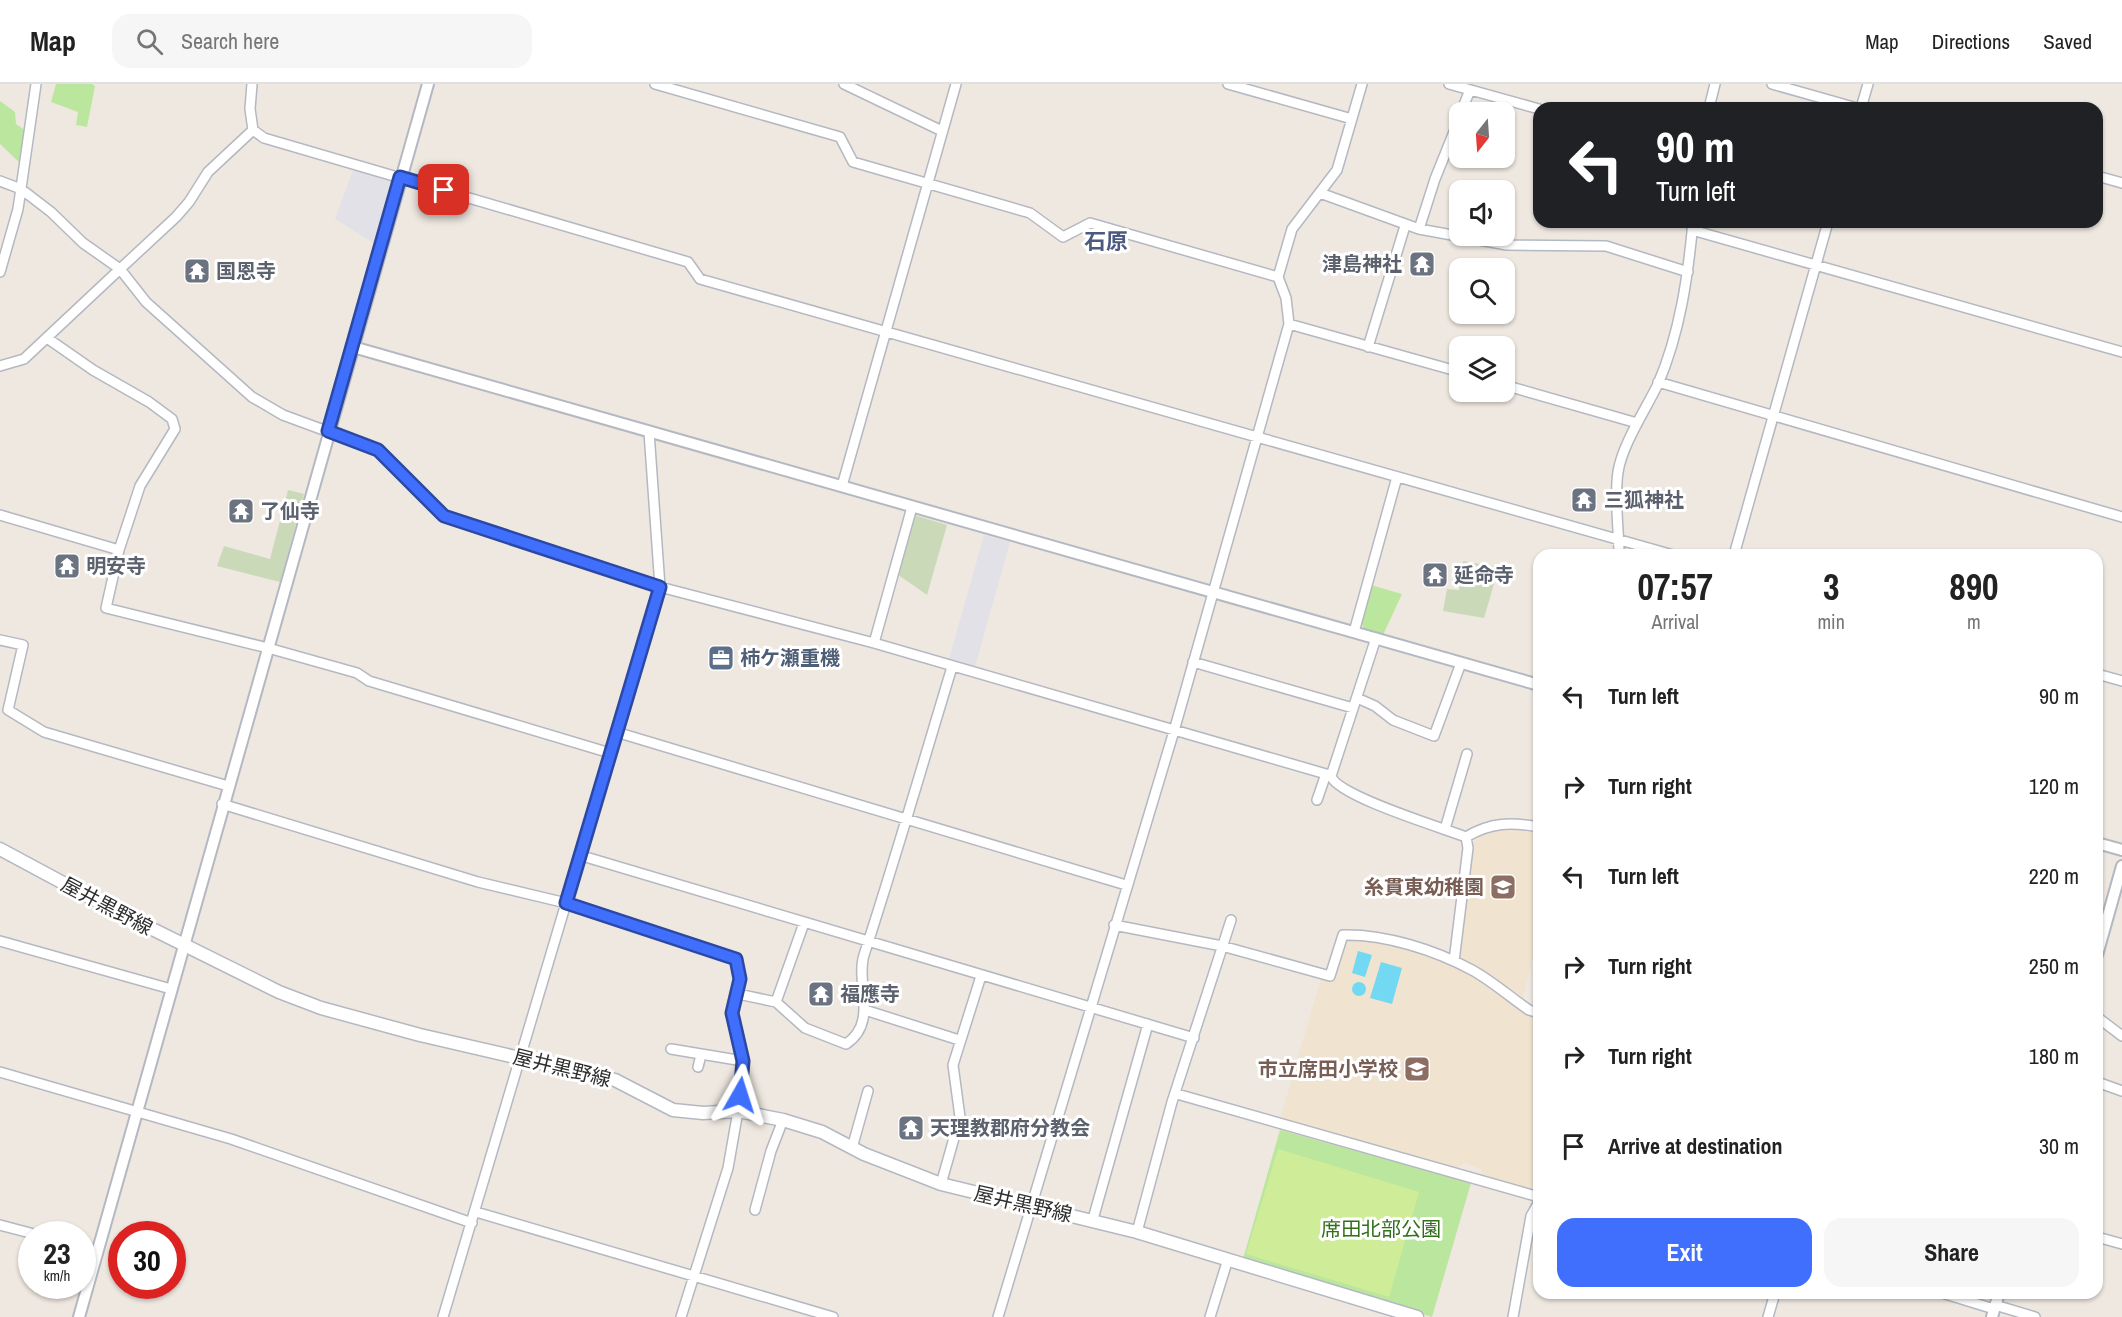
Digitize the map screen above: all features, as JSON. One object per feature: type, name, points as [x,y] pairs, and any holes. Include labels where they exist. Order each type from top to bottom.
[{"type":"main road","name":"屋井黒野線","points":[[0,849],[184,945],[279,992],[321,1008],[420,1035],[615,1080],[673,1110],[703,1113],[738,1111],[783,1120],[822,1132],[852,1148],[941,1185],[1093,1219],[1417,1317]]},
{"type":"street","points":[[0,272],[18,209],[31,135],[36,84]]},
{"type":"street","points":[[252,84],[250,109],[253,130],[264,138],[688,262],[700,279],[1651,549]]},
{"type":"street","points":[[79,1317],[222,804],[311,501],[328,431],[428,84]]},
{"type":"street","points":[[655,84],[840,137],[853,162],[1030,213],[1063,237],[1090,223],[1278,277]]},
{"type":"street","points":[[844,84],[942,131]]},
{"type":"street","points":[[842,486],[956,84]]},
{"type":"street","points":[[1228,84],[1352,120]]},
{"type":"street","points":[[998,1317],[1174,730],[1288,324],[1286,298],[1278,277],[1292,229],[1337,170],[1362,84]]},
{"type":"street","points":[[1449,84],[1533,107]]},
{"type":"street","points":[[1711,102],[1715,84]]},
{"type":"street","points":[[1772,84],[1837,102]]},
{"type":"street","points":[[1861,102],[1868,84]]},
{"type":"street","points":[[1465,102],[1470,90]]},
{"type":"street","points":[[0,366],[24,358],[120,270],[176,217],[189,202],[208,172],[253,130]]},
{"type":"street","points":[[1419,229],[1449,144]]},
{"type":"street","points":[[2103,178],[2122,183]]},
{"type":"street","points":[[0,181],[21,189],[83,243],[120,270],[146,302],[252,397],[283,415],[378,450],[444,516],[660,587],[873,643],[1328,775],[1350,794],[1466,837]]},
{"type":"street","points":[[1320,193],[1405,226],[1507,244],[1606,246],[1688,272]]},
{"type":"street","points":[[1368,347],[1405,226]]},
{"type":"street","points":[[1619,549],[1618,471],[1637,423],[1658,382],[1678,323],[1688,272],[1693,228]]},
{"type":"street","points":[[1699,228],[1815,265],[2122,352]]},
{"type":"street","points":[[1736,549],[1826,228]]},
{"type":"street","points":[[1288,324],[1449,369]]},
{"type":"street","points":[[47,338],[172,419],[175,429],[140,486],[119,550],[106,608],[268,648],[357,673],[369,681],[610,753]]},
{"type":"street","points":[[353,347],[1533,683]]},
{"type":"street","points":[[1658,382],[2122,517]]},
{"type":"street","points":[[1515,388],[1637,423]]},
{"type":"street","points":[[443,1317],[476,1212],[518,1057],[660,587],[649,432]]},
{"type":"street","points":[[1354,632],[1397,477]]},
{"type":"street","points":[[873,643],[912,507]]},
{"type":"street","points":[[0,515],[119,550]]},
{"type":"street","points":[[1317,800],[1357,698],[1376,638]]},
{"type":"street","points":[[0,640],[23,645],[8,710],[28,725],[44,732],[228,786]]},
{"type":"street","points":[[1193,662],[1353,708]]},
{"type":"street","points":[[1357,698],[1375,706],[1393,720],[1434,736],[1461,663]]},
{"type":"street","points":[[738,994],[776,1002],[805,1028],[846,1044],[855,1038],[865,1010],[863,957],[870,942],[952,667]]},
{"type":"street","points":[[2103,676],[2122,681]]},
{"type":"street","points":[[616,732],[1126,885]]},
{"type":"street","points":[[1445,829],[1467,754]]},
{"type":"street","points":[[222,804],[478,882],[566,903],[736,959],[740,979],[732,1013],[743,1061],[738,1111],[729,1168],[696,1277],[681,1317]]},
{"type":"street","points":[[1466,837],[1484,826],[1512,822],[1533,826]]},
{"type":"street","points":[[1454,961],[1468,848],[1466,837]]},
{"type":"street","points":[[2103,845],[2122,850]]},
{"type":"street","points":[[579,855],[1194,1038]]},
{"type":"street","points":[[2103,934],[2122,866]]},
{"type":"street","points":[[1137,1232],[1159,1147],[1231,920]]},
{"type":"street","points":[[776,1002],[804,923]]},
{"type":"street","points":[[1114,925],[1222,946],[1330,976],[1342,935],[1363,935],[1454,961],[1474,971],[1533,1011]]},
{"type":"street","points":[[0,941],[171,989]]},
{"type":"street","points":[[941,1185],[960,1117],[953,1065],[981,976]]},
{"type":"street","points":[[865,1010],[959,1040]]},
{"type":"street","points":[[2103,1022],[2122,1036]]},
{"type":"street","points":[[1093,1219],[1148,1024]]},
{"type":"street","points":[[671,1049],[743,1061]]},
{"type":"street","points":[[698,1067],[701,1055]]},
{"type":"street","points":[[0,1072],[231,1138],[472,1223]]},
{"type":"street","points":[[2103,1084],[2122,1091]]},
{"type":"street","points":[[852,1148],[868,1091]]},
{"type":"street","points":[[1177,1094],[1533,1195]]},
{"type":"street","points":[[755,1210],[771,1151],[783,1120]]},
{"type":"street","points":[[476,1212],[833,1317]]},
{"type":"street","points":[[1513,1317],[1533,1212]]},
{"type":"street","points":[[0,1225],[18,1230]]},
{"type":"street","points":[[2103,1239],[2122,1244]]},
{"type":"street","points":[[1210,1317],[1228,1259]]},
{"type":"street","points":[[1768,1317],[1773,1299]]},
{"type":"street","points":[[1959,1299],[1994,1311],[2035,1317]]},
{"type":"shaded area","points":[[353,170],[395,182],[375,244],[335,219]]},
{"type":"shaded area","points":[[984,535],[1010,542],[975,667],[949,659]]},
{"type":"shaded area","name":"糸貫東幼稚園","points":[[1516,828],[1533,832],[1533,958],[1523,999],[1477,967],[1462,961],[1459,955],[1474,841],[1478,834]]},
{"type":"shaded area","name":"市立席田小学校","points":[[1352,937],[1420,952],[1473,976],[1524,1013],[1533,1016],[1533,1191],[1484,1177],[1481,1169],[1464,1163],[1457,1169],[1280,1119],[1321,978],[1332,982],[1342,951]]},
{"type":"green space","points":[[56,84],[92,84],[95,86],[87,127],[76,125],[78,112],[51,102]]},
{"type":"green space","points":[[0,101],[15,112],[16,124],[26,131],[21,164],[0,144]]},
{"type":"green space","points":[[288,490],[304,494],[280,582],[217,566],[224,546],[270,559]]},
{"type":"green space","points":[[914,515],[947,525],[927,595],[897,574]]},
{"type":"green space","points":[[1463,561],[1499,567],[1484,618],[1443,611],[1447,589],[1459,590]]},
{"type":"green space","points":[[1371,585],[1402,594],[1383,635],[1364,629],[1361,622]]},
{"type":"green space","name":"席田北部公園","points":[[1280,1130],[1471,1183],[1432,1317],[1243,1259]]},
{"type":"green space","points":[[1278,1149],[1419,1192],[1389,1297],[1246,1254]]},
{"type":"water","points":[[1358,951],[1372,955],[1365,977],[1352,973]]},
{"type":"water","points":[[1381,962],[1402,968],[1392,1004],[1370,998]]},
{"type":"water","points":[[1359,982],[1364,984],[1366,989],[1364,994],[1359,996],[1354,994],[1352,989],[1354,984]]},
{"type":"place","name":"津島神社","points":[[1422,264]]},
{"type":"place","name":"国恩寺","points":[[197,271]]},
{"type":"place","name":"三狐神社","points":[[1584,500]]},
{"type":"place","name":"了仙寺","points":[[241,511]]},
{"type":"place","name":"明安寺","points":[[67,566]]},
{"type":"place","name":"延命寺","points":[[1435,575]]},
{"type":"place","name":"柿ケ瀬重機","points":[[721,658]]},
{"type":"place","name":"糸貫東幼稚園","points":[[1503,887]]},
{"type":"place","name":"福應寺","points":[[821,994]]},
{"type":"place","name":"市立席田小学校","points":[[1417,1069]]},
{"type":"place","name":"天理教郡府分教会","points":[[911,1128]]},
{"type":"district","name":"石原","points":[[1106,241]]},
{"type":"route","points":[[444,190],[400,177],[328,431],[378,450],[444,516],[660,587],[566,903],[736,959],[740,979],[732,1013],[743,1061],[740,1095]]}]
